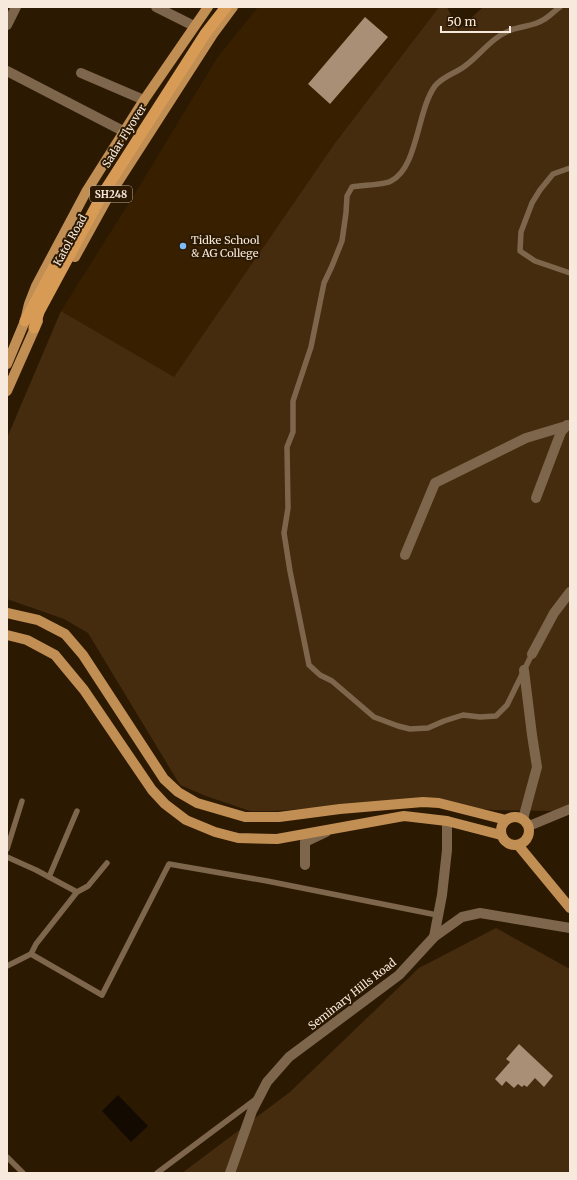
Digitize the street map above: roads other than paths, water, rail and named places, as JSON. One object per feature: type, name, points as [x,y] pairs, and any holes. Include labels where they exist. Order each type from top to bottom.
[{"type":"highway","name":"Sadar Flyover","points":[[30,324],[39,312],[46,290],[96,193],[201,31],[219,7]]},
{"type":"highway","name":"Sadar Flyover","points":[[46,290],[102,195],[205,34],[226,7]]},
{"type":"main road","name":"Katol Road","points":[[7,391],[30,324],[29,304],[36,286],[63,233],[86,192],[144,100],[208,7]]},
{"type":"main road","name":"Katol Road","points":[[7,364],[30,324],[108,199],[213,34],[233,7]]},
{"type":"main road","points":[[7,613],[38,620],[65,634],[83,655],[164,779],[178,792],[197,803],[245,817],[272,817],[423,802],[439,803],[506,820]]},
{"type":"main road","points":[[7,635],[28,640],[56,655],[84,690],[152,790],[165,804],[186,820],[215,832],[238,838],[277,839],[404,816],[447,820],[501,835]]},
{"type":"main road","points":[[517,816],[526,822],[529,835],[525,842],[518,845],[511,845],[505,841],[501,835],[501,827],[506,820],[517,816]]},
{"type":"main road","points":[[518,845],[570,908]]},
{"type":"street","points":[[7,24],[16,7]]},
{"type":"street","points":[[156,7],[194,26]]},
{"type":"street","points":[[7,71],[125,132]]},
{"type":"street","points":[[81,73],[144,100]]},
{"type":"street","points":[[536,498],[561,432],[568,424]]},
{"type":"street","points":[[405,555],[435,483],[526,438],[568,424]]},
{"type":"street","points":[[532,654],[554,613],[570,592]]},
{"type":"street","points":[[524,670],[532,735],[538,767],[526,822],[570,809]]},
{"type":"street","points":[[434,937],[442,895],[447,850],[447,820]]},
{"type":"street","points":[[305,865],[305,842],[329,830]]},
{"type":"street","name":"Seminary Hills Road","points":[[230,1173],[252,1111],[267,1082],[289,1057],[399,975],[434,937],[462,917],[480,913],[570,928]]},
{"type":"lane","points":[[532,654],[507,705],[496,716],[480,718],[463,715],[428,728],[398,726],[374,717],[332,680],[320,675],[309,665],[284,533],[288,508],[287,447],[293,432],[293,401],[311,347],[324,283],[342,241],[347,196],[352,187],[389,183],[399,176],[414,146],[426,104],[436,86],[448,75],[469,62],[499,36],[511,30],[542,21],[560,7]]},
{"type":"lane","points":[[570,168],[553,174],[536,196],[521,232],[520,251],[536,261],[570,273]]},
{"type":"lane","points":[[7,849],[22,801]]},
{"type":"lane","points":[[49,877],[78,811]]},
{"type":"lane","points":[[7,857],[36,870],[77,892]]},
{"type":"lane","points":[[7,966],[31,954],[36,944],[77,892],[88,886],[107,863]]},
{"type":"lane","points":[[31,954],[102,995],[169,864],[267,881],[437,915]]},
{"type":"lane","points":[[157,1173],[259,1097]]},
{"type":"lane","points":[[7,1157],[23,1173]]},
{"type":"place","name":"Tidke School & AG College","points":[[183,246]]}]
